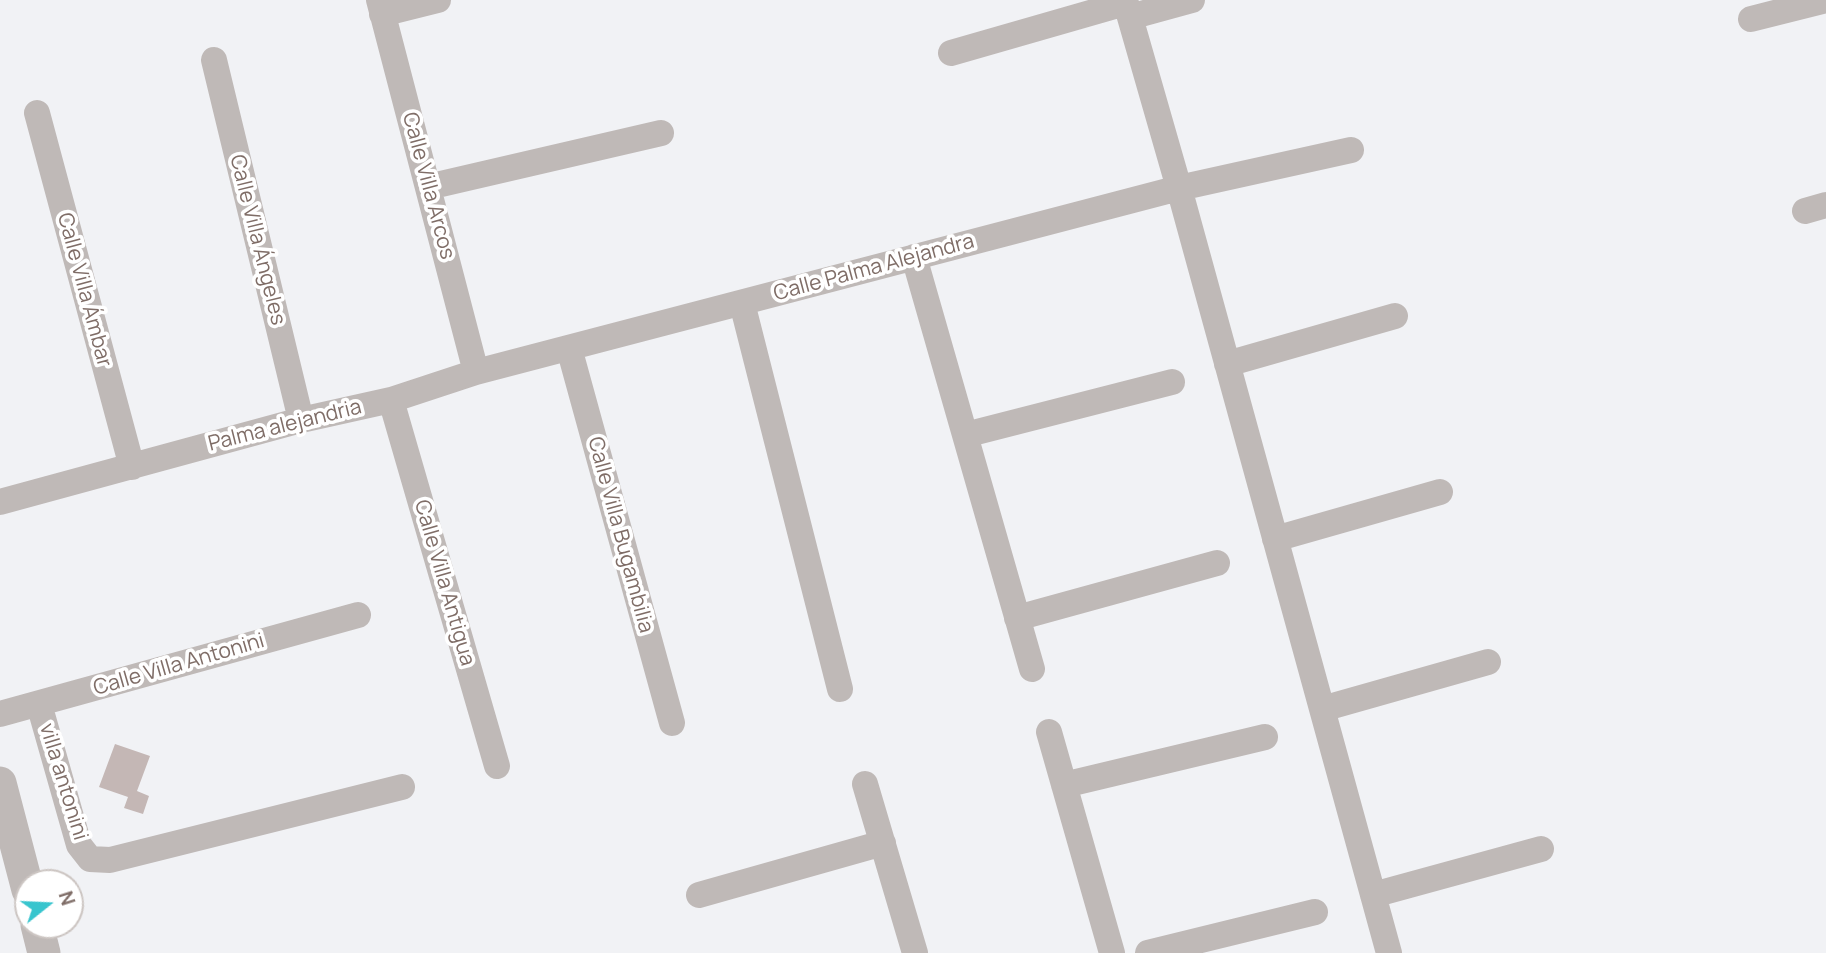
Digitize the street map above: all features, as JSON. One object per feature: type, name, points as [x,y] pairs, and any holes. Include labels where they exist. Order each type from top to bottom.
[{"type":"street","points":[[381,7],[438,0]]},
{"type":"street","points":[[951,52],[1127,7],[1192,0]]},
{"type":"street","points":[[1751,19],[1826,0]]},
{"type":"street","name":"Calle Villa Arcos","points":[[381,7],[476,372]]},
{"type":"street","points":[[1127,7],[1389,953]]},
{"type":"street","name":"Calle Villa Ángeles","points":[[214,60],[301,420]]},
{"type":"street","name":"Calle Villa Ámbar","points":[[37,113],[132,467]]},
{"type":"street","points":[[428,187],[661,133]]},
{"type":"street","name":"Calle Palma Alejandra","points":[[569,348],[1179,188],[1351,150]]},
{"type":"street","points":[[914,257],[1031,669]]},
{"type":"street","points":[[742,303],[840,689]]},
{"type":"street","points":[[1227,364],[1395,316]]},
{"type":"street","name":"Palma alejandria","points":[[0,502],[301,420],[391,400],[476,372],[569,348]]},
{"type":"street","name":"Calle Villa Bugambilia","points":[[569,348],[672,723]]},
{"type":"street","points":[[965,436],[1172,383]]},
{"type":"street","name":"Calle Villa Antigua","points":[[391,400],[498,766]]},
{"type":"street","points":[[1275,539],[1440,492]]},
{"type":"street","points":[[1017,618],[1217,563]]},
{"type":"street","name":"Calle Villa Antonini","points":[[0,714],[358,615]]},
{"type":"street","points":[[1322,709],[1488,662]]},
{"type":"street","name":"villa antonini","points":[[39,704],[79,845],[90,859],[110,860],[402,787]]},
{"type":"street","points":[[1049,732],[1112,953]]},
{"type":"street","points":[[1064,785],[1265,737]]},
{"type":"street","points":[[0,783],[23,869]]},
{"type":"street","points":[[865,784],[915,953]]},
{"type":"street","points":[[699,895],[883,843]]},
{"type":"street","points":[[1373,895],[1541,849]]},
{"type":"street","points":[[1148,953],[1315,912]]},
{"type":"shaded area","points":[[115,744],[150,756],[137,791],[149,796],[143,814],[124,808],[128,797],[99,787]]}]
